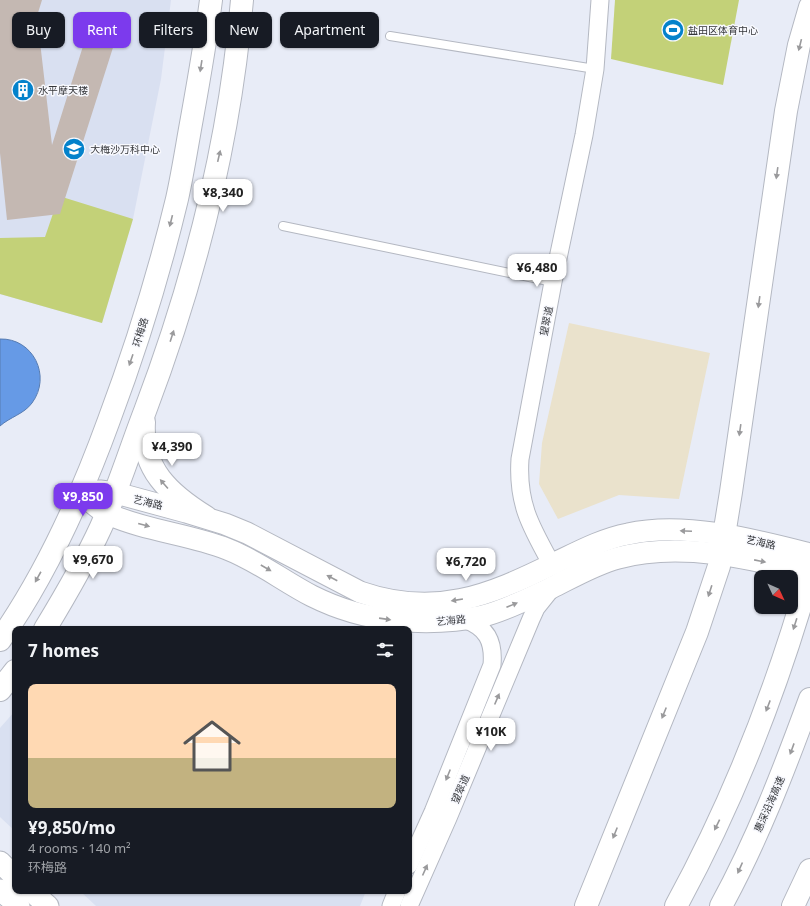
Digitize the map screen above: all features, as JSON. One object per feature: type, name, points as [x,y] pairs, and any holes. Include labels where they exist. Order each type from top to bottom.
[{"type":"main road","name":"环梅路","points":[[0,640],[28,596],[50,557],[81,492],[120,391],[156,279],[179,189],[211,0]]},
{"type":"main road","points":[[47,626],[72,584],[116,493],[179,316],[209,201],[223,138],[242,0]]},
{"type":"main road","points":[[586,906],[697,632],[723,544],[786,111],[799,45],[810,7]]},
{"type":"main road","points":[[144,412],[143,433],[146,450],[153,468],[163,484],[176,496],[206,517]]},
{"type":"main road","points":[[676,906],[701,859],[736,784],[770,702],[810,573]]},
{"type":"main road","points":[[0,690],[12,675]]},
{"type":"main road","name":"惠深沿海高速","points":[[721,906],[734,882],[781,778],[810,700]]},
{"type":"main road","points":[[793,906],[810,870]]},
{"type":"street","name":"望翠道","points":[[552,565],[534,533],[525,511],[522,501],[519,474],[520,459],[553,282],[584,135],[595,69],[600,0]]},
{"type":"street","name":"艺海路","points":[[81,492],[100,491],[116,493],[206,517],[247,533],[360,592],[406,602],[444,602],[480,596],[514,583],[600,542],[628,534],[674,530],[723,544],[769,562],[810,573]]},
{"type":"street","name":"艺海路","points":[[81,492],[94,506],[107,514],[134,523],[189,536],[228,549],[266,567],[315,597],[357,614],[411,621],[463,619],[497,611],[593,567],[630,555],[667,552],[723,544],[762,542],[810,554]]},
{"type":"street","name":"望翠道","points":[[409,906],[448,818],[531,619],[536,608],[553,586]]},
{"type":"street","name":"望翠道","points":[[412,858],[433,812],[492,665],[493,655],[491,643],[486,634],[474,623],[463,619]]},
{"type":"street","points":[[0,862],[12,874]]},
{"type":"street","points":[[0,890],[19,906]]},
{"type":"street","points":[[34,894],[48,906]]},
{"type":"street","points":[[390,906],[396,894]]},
{"type":"lane","points":[[390,36],[595,69]]},
{"type":"lane","points":[[282,226],[553,282]]},
{"type":"shaded area","name":"大梅沙万科中心","points":[[0,0],[171,0],[169,12],[139,12],[139,48],[165,48],[161,79],[133,219],[102,323],[0,294]]},
{"type":"shaded area","points":[[569,323],[710,353],[679,499],[619,495],[558,519],[539,484],[542,443]]},
{"type":"shaded area","points":[[12,714],[12,828],[0,817],[0,728]]},
{"type":"shaded area","points":[[83,894],[365,894],[360,906],[96,906]]},
{"type":"green space","name":"盐田区体育中心","points":[[615,0],[739,0],[723,85],[611,59]]},
{"type":"green space","points":[[59,196],[133,219],[102,323],[0,294],[0,238],[45,237]]},
{"type":"water","points":[[0,339],[12,340],[22,345],[30,352],[36,360],[40,381],[38,392],[29,407],[0,426]]},
{"type":"building","name":"水平摩天楼","points":[[0,0],[42,0],[38,12],[12,12],[12,48],[41,48],[52,145],[82,48],[113,48],[60,214],[7,220],[0,153]]},
{"type":"place","name":"盐田区体育中心","points":[[673,30]]},
{"type":"place","name":"水平摩天楼","points":[[23,90]]},
{"type":"place","name":"大梅沙万科中心","points":[[74,149]]}]
